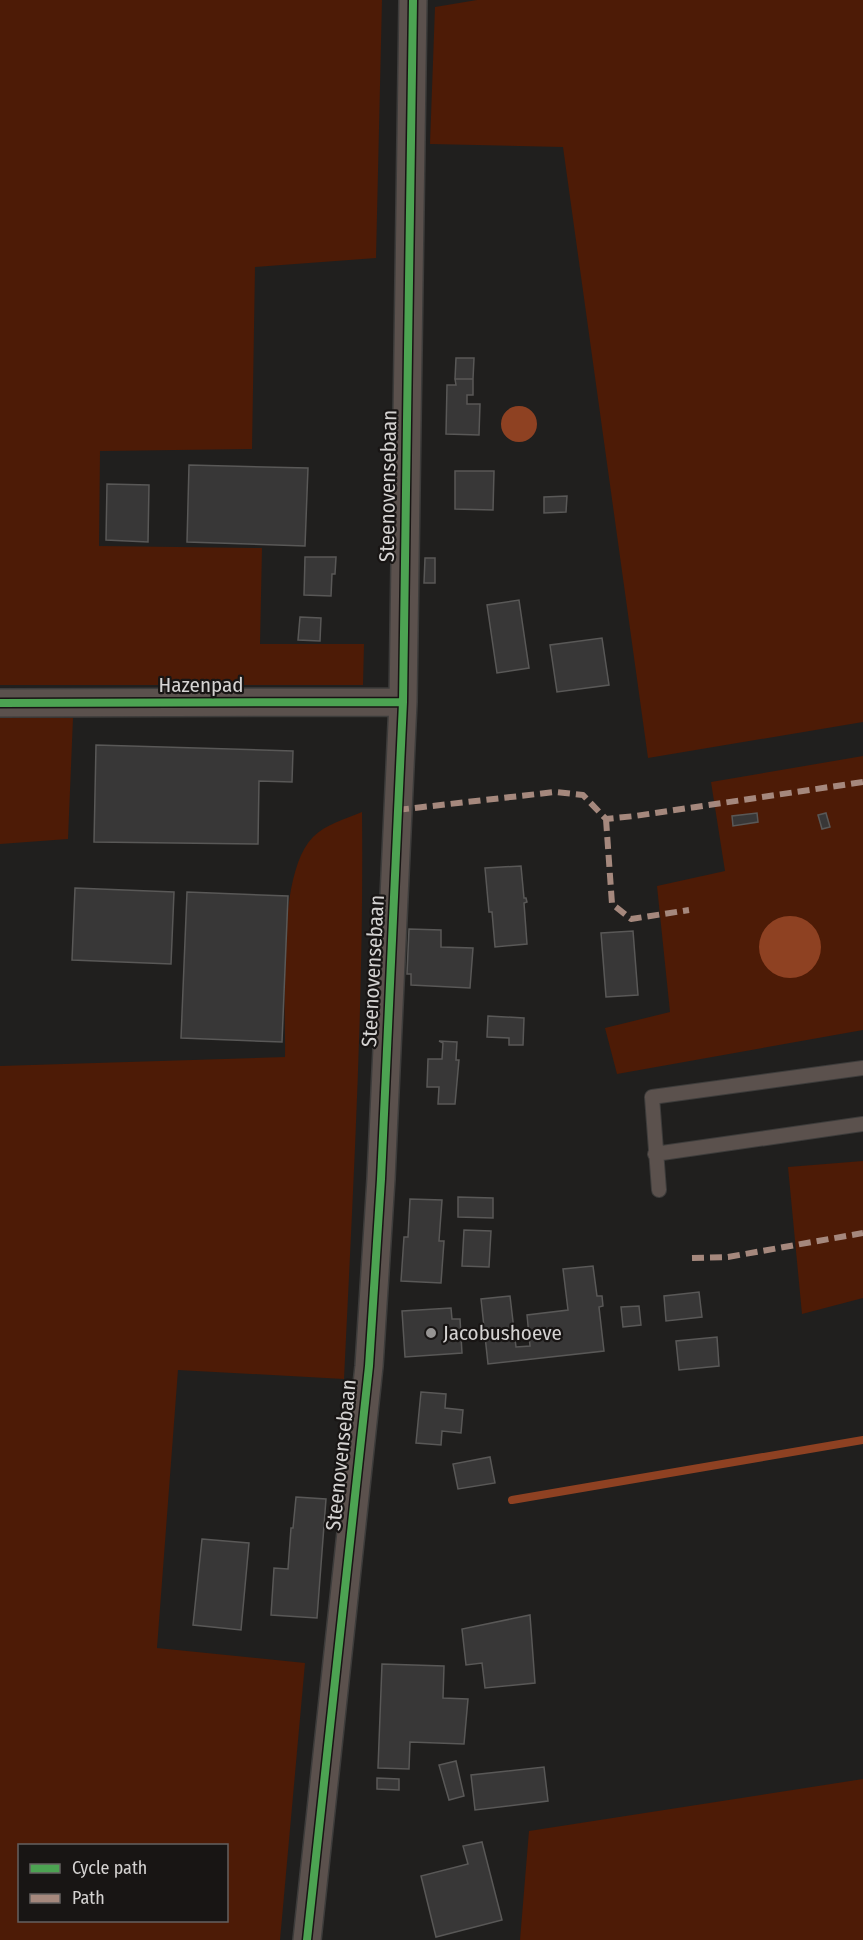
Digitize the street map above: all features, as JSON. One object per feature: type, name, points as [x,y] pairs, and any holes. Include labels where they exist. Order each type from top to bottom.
[{"type":"street","name":"Steenovensebaan","points":[[307,1940],[369,1366],[381,1179],[403,702],[413,0]]},
{"type":"street","name":"Hazenpad","points":[[0,703],[403,702]]},
{"type":"lane","points":[[659,1190],[652,1097],[863,1068]]},
{"type":"lane","points":[[655,1154],[863,1124]]},
{"type":"shaded area","points":[[0,0],[382,0],[376,258],[255,267],[252,449],[100,451],[99,546],[262,548],[260,644],[364,644],[363,685],[0,685]]},
{"type":"shaded area","points":[[477,0],[863,0],[863,722],[648,758],[563,147],[430,144],[435,7]]},
{"type":"shaded area","points":[[519,406],[531,412],[537,424],[531,436],[519,442],[507,436],[501,424],[507,412]]},
{"type":"shaded area","points":[[0,717],[73,718],[68,839],[0,844]]},
{"type":"shaded area","points":[[863,756],[863,1030],[617,1074],[605,1028],[670,1012],[657,886],[725,871],[711,782]],"holes":[[[786,917],[774,973],[762,957],[760,941],[769,926]]]},
{"type":"shaded area","points":[[362,812],[357,1096],[344,1379],[178,1370],[157,1648],[305,1663],[280,1940],[0,1940],[0,1066],[285,1057],[286,941],[293,880],[301,855],[313,837],[330,825]]},
{"type":"shaded area","points":[[790,916],[807,921],[812,925],[816,930],[821,947],[816,964],[812,969],[807,973],[790,978],[773,973],[768,969],[764,964],[759,947],[764,930],[768,925],[773,921]]},
{"type":"shaded area","points":[[863,1161],[863,1298],[802,1314],[788,1167]]},
{"type":"shaded area","points":[[863,1779],[863,1940],[520,1940],[529,1831]]},
{"type":"building","points":[[456,358],[474,358],[473,379],[455,379]]},
{"type":"building","points":[[455,379],[473,379],[473,395],[467,395],[467,404],[480,404],[479,435],[446,434],[447,385],[456,385]]},
{"type":"building","points":[[189,465],[308,468],[305,546],[187,542]]},
{"type":"building","points":[[455,471],[494,471],[493,510],[455,509]]},
{"type":"building","points":[[107,484],[149,485],[148,542],[106,540]]},
{"type":"building","points":[[567,496],[566,512],[544,513],[544,497]]},
{"type":"building","points":[[305,557],[336,557],[335,574],[332,574],[331,596],[304,595]]},
{"type":"building","points":[[425,558],[435,558],[435,583],[424,583]]},
{"type":"building","points":[[519,600],[529,668],[497,673],[487,605]]},
{"type":"building","points":[[300,617],[321,618],[320,641],[298,640]]},
{"type":"building","points":[[602,638],[609,685],[557,692],[550,645]]},
{"type":"building","points":[[96,745],[293,751],[292,782],[259,781],[258,844],[94,842]]},
{"type":"building","points":[[757,813],[758,822],[733,826],[732,816]]},
{"type":"building","points":[[826,813],[830,827],[822,829],[818,815]]},
{"type":"building","points":[[521,866],[524,898],[527,902],[524,903],[527,944],[495,947],[485,868]]},
{"type":"building","points":[[75,888],[174,892],[171,964],[72,960]]},
{"type":"building","points":[[187,892],[288,896],[282,1042],[181,1038]]},
{"type":"building","points":[[409,929],[441,930],[441,947],[473,948],[470,988],[411,985],[411,974],[407,974]]},
{"type":"building","points":[[633,931],[638,995],[606,997],[601,933]]},
{"type":"building","points":[[488,1016],[524,1018],[523,1045],[509,1045],[509,1038],[487,1037]]},
{"type":"building","points":[[439,1041],[457,1042],[456,1060],[459,1060],[455,1104],[438,1104],[439,1087],[427,1087],[428,1059],[442,1059],[443,1043]]},
{"type":"building","points":[[458,1197],[493,1198],[493,1218],[458,1217]]},
{"type":"building","points":[[410,1199],[442,1200],[439,1241],[444,1241],[441,1283],[401,1281],[404,1237],[408,1237]]},
{"type":"building","points":[[464,1230],[491,1231],[489,1267],[462,1266]]},
{"type":"building","points":[[593,1266],[597,1296],[602,1296],[603,1306],[599,1307],[604,1351],[488,1364],[481,1299],[510,1296],[516,1347],[530,1346],[527,1315],[568,1310],[563,1269]]},
{"type":"building","points":[[699,1292],[702,1317],[666,1321],[664,1296]]},
{"type":"building","points":[[639,1306],[641,1325],[623,1327],[621,1307]]},
{"type":"building","points":[[451,1308],[452,1319],[460,1319],[462,1353],[405,1357],[402,1311]]},
{"type":"building","points":[[717,1337],[719,1366],[679,1370],[676,1341]]},
{"type":"building","points":[[421,1392],[446,1394],[445,1408],[463,1410],[461,1433],[442,1431],[441,1445],[416,1443]]},
{"type":"building","points":[[490,1457],[495,1483],[458,1489],[453,1464]]},
{"type":"building","points":[[296,1497],[326,1499],[317,1618],[271,1615],[274,1568],[288,1569]]},
{"type":"building","points":[[202,1539],[249,1543],[241,1630],[193,1625]]},
{"type":"building","points":[[530,1615],[535,1683],[485,1688],[482,1663],[466,1665],[462,1629]]},
{"type":"building","points":[[382,1664],[444,1666],[443,1698],[468,1699],[464,1744],[410,1742],[409,1769],[378,1768]]},
{"type":"building","points":[[456,1761],[464,1796],[449,1800],[439,1765]]},
{"type":"building","points":[[544,1767],[548,1801],[475,1810],[471,1775]]},
{"type":"building","points":[[377,1778],[399,1779],[399,1790],[377,1789]]},
{"type":"building","points":[[482,1842],[502,1920],[436,1937],[421,1876],[468,1864],[463,1846]]},
{"type":"waterway","points":[[512,1500],[863,1440]]},
{"type":"marked path","points":[[397,810],[555,792],[583,795],[606,819],[863,782]]},
{"type":"marked path","points":[[606,819],[612,904],[631,919],[689,910]]},
{"type":"marked path","points":[[692,1258],[728,1257],[863,1233]]},
{"type":"cycle path","points":[[307,1940],[369,1366],[381,1179],[403,702],[413,0]]},
{"type":"cycle path","points":[[0,703],[403,702]]},
{"type":"place","name":"Jacobushoeve","points":[[431,1333]]}]
